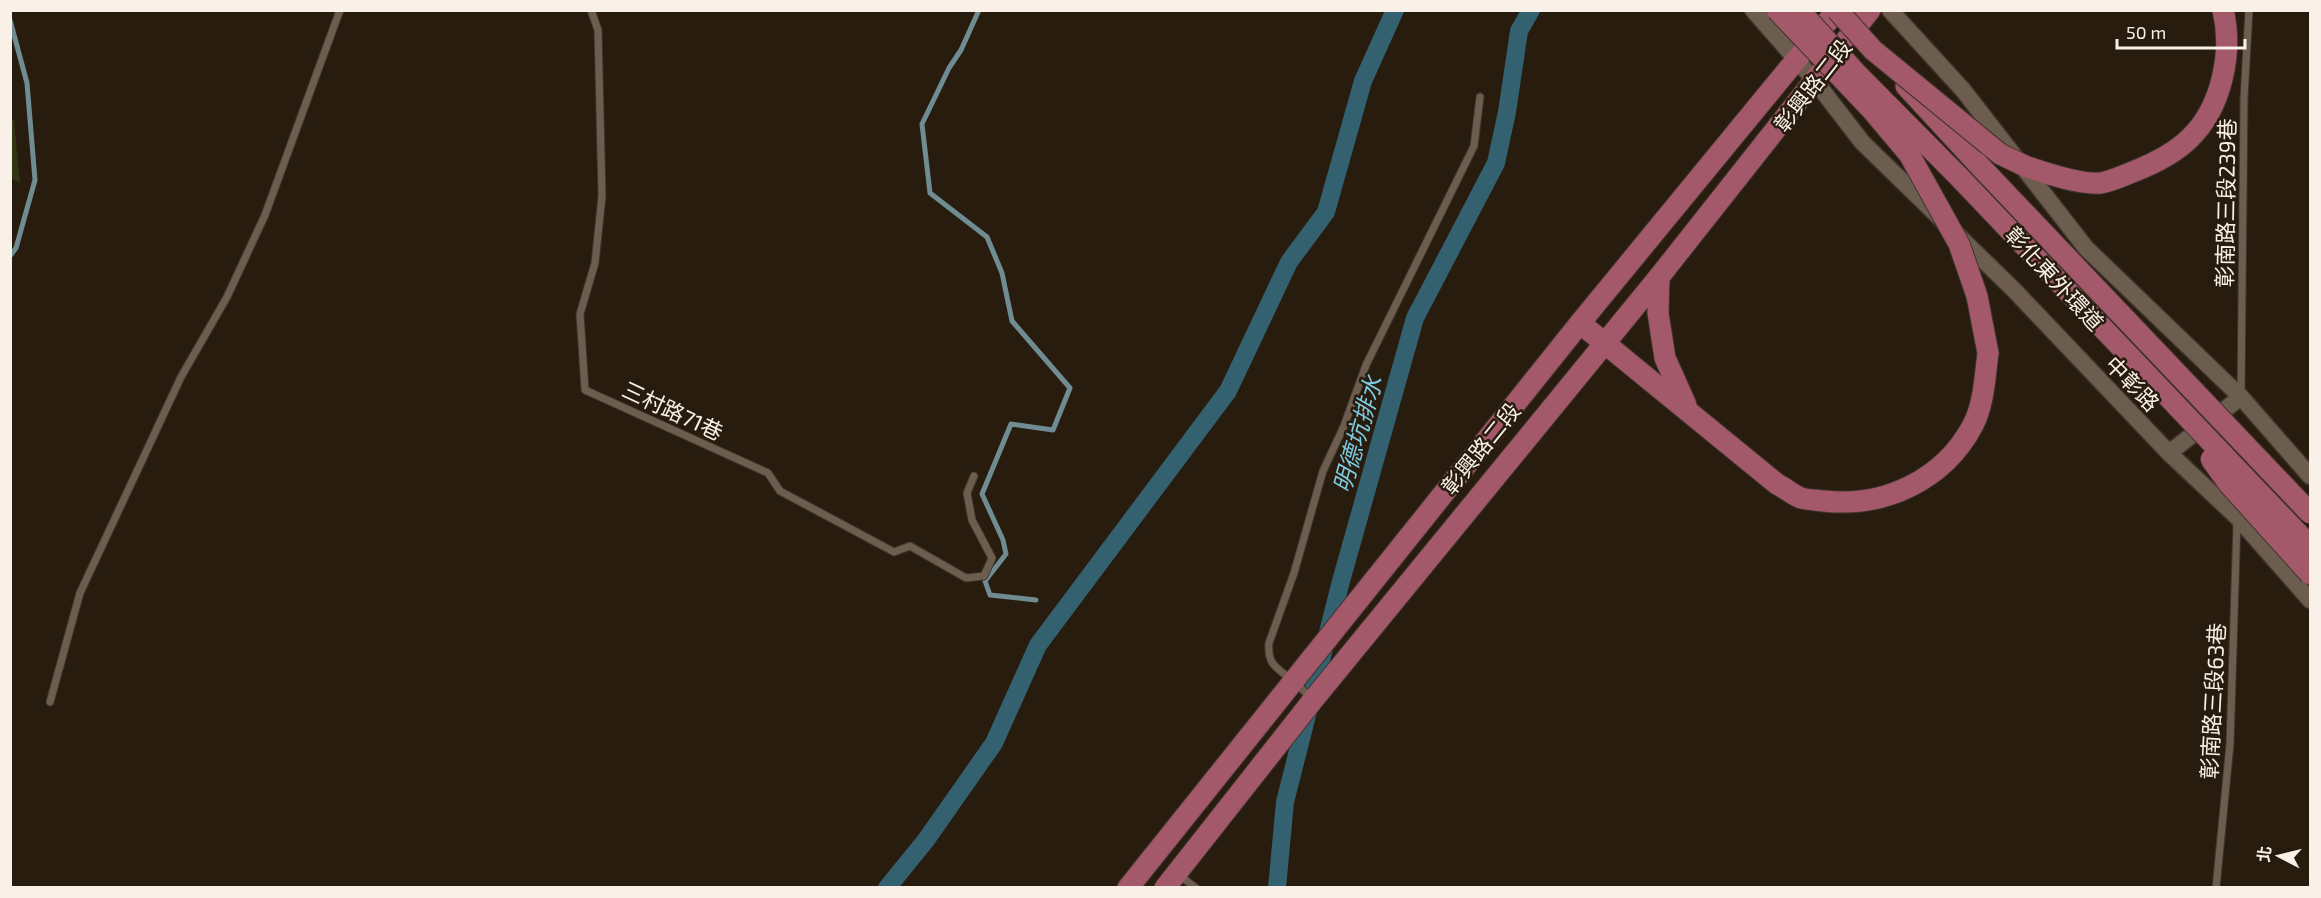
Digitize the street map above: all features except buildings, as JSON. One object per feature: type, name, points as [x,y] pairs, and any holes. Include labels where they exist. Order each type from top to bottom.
[{"type":"main road","points":[[1580,324],[1778,484],[1800,498],[1836,502],[1867,500],[1898,493],[1924,479],[1951,455],[1973,424],[1984,386],[1988,353],[1977,296],[1959,244],[1909,154],[1872,110],[1778,10]]},
{"type":"main road","name":"彰化東外環道","points":[[1799,10],[2310,546]]},
{"type":"main road","name":"彰興路二段","points":[[1128,888],[1580,324],[1837,10]]},
{"type":"main road","name":"彰化東外環道","points":[[1837,10],[2310,513]]},
{"type":"main road","name":"彰興路二段","points":[[1171,880],[1313,700],[1659,277],[1870,10]]},
{"type":"main road","points":[[1873,50],[2000,154],[2044,173],[2100,183],[2157,162],[2191,138],[2213,107],[2223,75],[2228,31],[2223,10]]},
{"type":"main road","points":[[1659,277],[1658,313],[1665,358],[1689,411]]},
{"type":"main road","points":[[2184,381],[2273,455],[2310,496]]},
{"type":"main road","points":[[2167,398],[2229,484],[2310,574]]},
{"type":"street","name":"中彰路","points":[[1753,10],[1815,81],[1862,142],[2014,290],[2169,453],[2237,517],[2310,600]]},
{"type":"street","points":[[1890,10],[1963,90],[2086,248],[2241,397],[2310,476]]},
{"type":"street","points":[[2169,453],[2241,397]]},
{"type":"street","points":[[2237,517],[2293,458]]},
{"type":"lane","points":[[50,702],[80,593],[181,377],[227,297],[265,215],[340,10]]},
{"type":"lane","name":"三村路71巷","points":[[591,10],[598,30],[602,196],[595,263],[580,314],[585,390],[768,473],[780,491],[894,552],[910,546],[966,578],[984,576],[992,558],[972,520],[967,493],[974,476]]},
{"type":"lane","name":"彰南路三段239巷","points":[[2241,397],[2244,98],[2249,10]]},
{"type":"lane","points":[[1313,700],[1274,667],[1268,654],[1269,643],[1294,573],[1323,471],[1344,426],[1365,365],[1474,146],[1480,97]]},
{"type":"lane","name":"彰南路三段63巷","points":[[2216,888],[2230,744],[2237,517]]},
{"type":"lane","points":[[1171,880],[1196,888]]},
{"type":"green space","points":[[11,120],[14,120],[20,183],[11,178]]},
{"type":"waterway","points":[[979,10],[922,124],[930,193],[987,237],[1002,273],[1012,321],[1070,388],[1053,430],[1011,424],[982,494],[1003,540],[1006,554],[985,581],[990,595],[1036,600]]},
{"type":"waterway","points":[[887,888],[926,840],[994,743],[1038,645],[1228,391],[1289,262],[1326,212],[1363,81],[1395,10]]},
{"type":"waterway","name":"明德坑排水","points":[[1277,888],[1285,802],[1341,581],[1415,318],[1496,163],[1507,112],[1519,31],[1531,10]]},
{"type":"waterway","points":[[10,20],[27,83],[35,180],[16,248],[10,256]]}]
